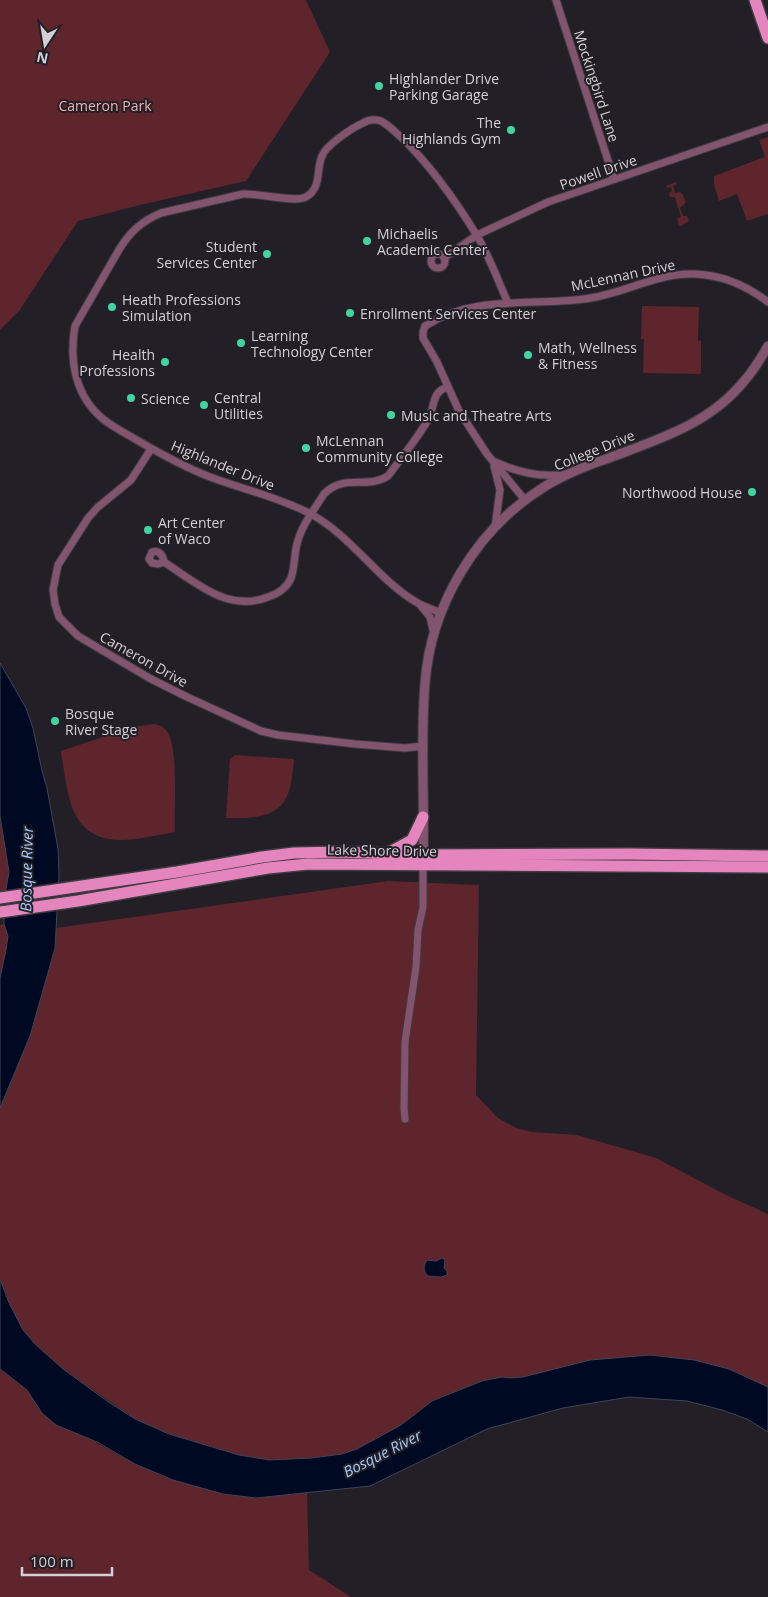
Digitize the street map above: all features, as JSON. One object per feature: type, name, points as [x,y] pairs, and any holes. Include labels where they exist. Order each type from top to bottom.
[{"type":"main road","points":[[755,0],[768,38]]},
{"type":"main road","points":[[388,854],[412,840],[423,817]]},
{"type":"main road","name":"Lake Shore Drive","points":[[0,898],[76,888],[278,855],[340,852],[388,854],[423,860],[768,868]]},
{"type":"main road","name":"Lake Shore Drive","points":[[0,912],[78,901],[291,865],[630,854],[768,856]]},
{"type":"street","name":"Mockingbird Lane","points":[[556,0],[614,179]]},
{"type":"street","name":"Highlander Drive","points":[[434,634],[430,618],[417,603],[394,586],[342,535],[311,514],[289,504],[210,477],[151,449],[102,418],[80,390],[73,355],[75,326],[128,236],[139,224],[161,213],[243,194],[254,193],[297,200],[306,198],[313,192],[322,156],[329,146],[362,123],[371,119],[382,122],[395,132],[421,156],[442,183],[477,235],[508,304]]},
{"type":"street","name":"Powell Drive","points":[[444,258],[477,235],[548,202],[768,127]]},
{"type":"street","name":"McLennan Drive","points":[[448,387],[437,362],[423,338],[424,329],[429,324],[454,312],[486,305],[585,299],[662,278],[695,274],[734,282],[755,292],[768,302]]},
{"type":"street","name":"College Drive","points":[[423,860],[423,746],[426,666],[441,613],[460,574],[480,544],[495,527],[525,500],[540,490],[572,472],[674,434],[717,408],[732,395],[754,368],[768,346]]},
{"type":"street","points":[[164,562],[204,588],[227,600],[238,602],[259,600],[280,591],[291,579],[296,545],[300,533],[324,494],[329,488],[338,484],[354,482],[371,483],[388,476],[429,417],[436,395],[443,388],[448,387],[459,412],[493,460],[525,500]]},
{"type":"street","name":"Cameron Drive","points":[[151,449],[131,480],[98,507],[88,518],[58,565],[53,590],[54,604],[59,617],[68,627],[78,636],[151,679],[260,731],[278,735],[373,746],[405,748],[423,746]]},
{"type":"street","points":[[493,460],[536,475],[552,476],[572,472]]},
{"type":"street","points":[[493,460],[500,490],[495,527]]},
{"type":"street","name":"Highlander Drive","points":[[417,603],[441,613]]},
{"type":"street","points":[[406,1118],[404,1109],[405,1042],[416,967],[418,930],[422,906],[423,860]]},
{"type":"green space","name":"Cameron Park","points":[[0,0],[306,0],[330,52],[246,181],[78,221],[19,311],[0,330]]},
{"type":"green space","points":[[768,137],[768,214],[747,221],[737,194],[719,201],[714,185],[714,176],[765,157],[759,140]]},
{"type":"green space","points":[[676,182],[677,184],[673,186],[675,193],[680,192],[686,202],[680,208],[683,216],[687,216],[689,221],[681,226],[677,219],[681,217],[675,197],[670,197],[671,187],[667,188],[666,186]]},
{"type":"green space","points":[[642,306],[699,307],[698,340],[701,341],[701,374],[643,373],[644,339],[641,339]]},
{"type":"green space","points":[[154,724],[165,729],[172,743],[175,768],[175,832],[124,840],[104,838],[94,834],[85,828],[74,811],[67,789],[61,751],[133,727]]},
{"type":"green space","points":[[235,755],[294,759],[288,794],[277,809],[262,816],[226,818],[230,759]]},
{"type":"green space","points":[[0,816],[9,872],[4,900],[0,900]]},
{"type":"green space","points":[[388,881],[479,885],[476,1095],[498,1118],[516,1128],[532,1132],[577,1135],[656,1158],[726,1195],[768,1214],[768,1387],[729,1369],[502,1377],[482,1381],[432,1401],[401,1425],[357,1449],[342,1454],[312,1458],[269,1460],[239,1455],[169,1434],[135,1419],[63,1369],[23,1331],[0,1279],[0,1108],[30,1036],[55,948],[56,928]]},
{"type":"green space","points":[[4,924],[7,944],[0,978],[0,925]]},
{"type":"green space","points":[[0,1369],[27,1390],[42,1413],[135,1464],[173,1480],[223,1494],[256,1498],[307,1493],[309,1570],[351,1597],[0,1597]]},
{"type":"water","name":"Bosque River","points":[[0,663],[26,708],[33,728],[47,788],[58,849],[59,876],[55,948],[30,1036],[0,1108],[0,978],[8,936],[4,924],[4,900],[9,872],[0,816]]},
{"type":"water","points":[[442,1258],[445,1260],[444,1268],[447,1271],[447,1275],[441,1277],[428,1276],[424,1268],[427,1260],[436,1261]]},
{"type":"water","name":"Bosque River","points":[[0,1279],[9,1303],[23,1330],[35,1344],[63,1369],[135,1419],[169,1434],[239,1455],[269,1460],[312,1458],[342,1454],[357,1449],[401,1425],[432,1401],[482,1381],[502,1377],[523,1377],[590,1360],[650,1355],[694,1360],[729,1369],[768,1387],[768,1432],[747,1419],[687,1401],[629,1397],[563,1408],[487,1429],[370,1486],[256,1498],[223,1494],[173,1480],[135,1464],[97,1442],[56,1425],[42,1413],[27,1390],[0,1369]]},
{"type":"place","name":"Highlander Drive Parking Garage","points":[[379,86]]},
{"type":"place","name":"The Highlands Gym","points":[[511,130]]},
{"type":"place","name":"Michaelis Academic Center","points":[[367,241]]},
{"type":"place","name":"Student Services Center","points":[[267,254]]},
{"type":"place","name":"Heath Professions Simulation","points":[[112,307]]},
{"type":"place","name":"Enrollment Services Center","points":[[350,313]]},
{"type":"place","name":"Learning Technology Center","points":[[241,343]]},
{"type":"place","name":"Math, Wellness & Fitness","points":[[528,355]]},
{"type":"place","name":"Health Professions","points":[[165,362]]},
{"type":"place","name":"Science","points":[[131,398]]},
{"type":"place","name":"Central Utilities","points":[[204,405]]},
{"type":"place","name":"Music and Theatre Arts","points":[[391,415]]},
{"type":"place","name":"McLennan Community College","points":[[306,448]]},
{"type":"place","name":"Northwood House","points":[[752,492]]},
{"type":"place","name":"Art Center of Waco","points":[[148,530]]},
{"type":"place","name":"Bosque River Stage","points":[[55,721]]}]
